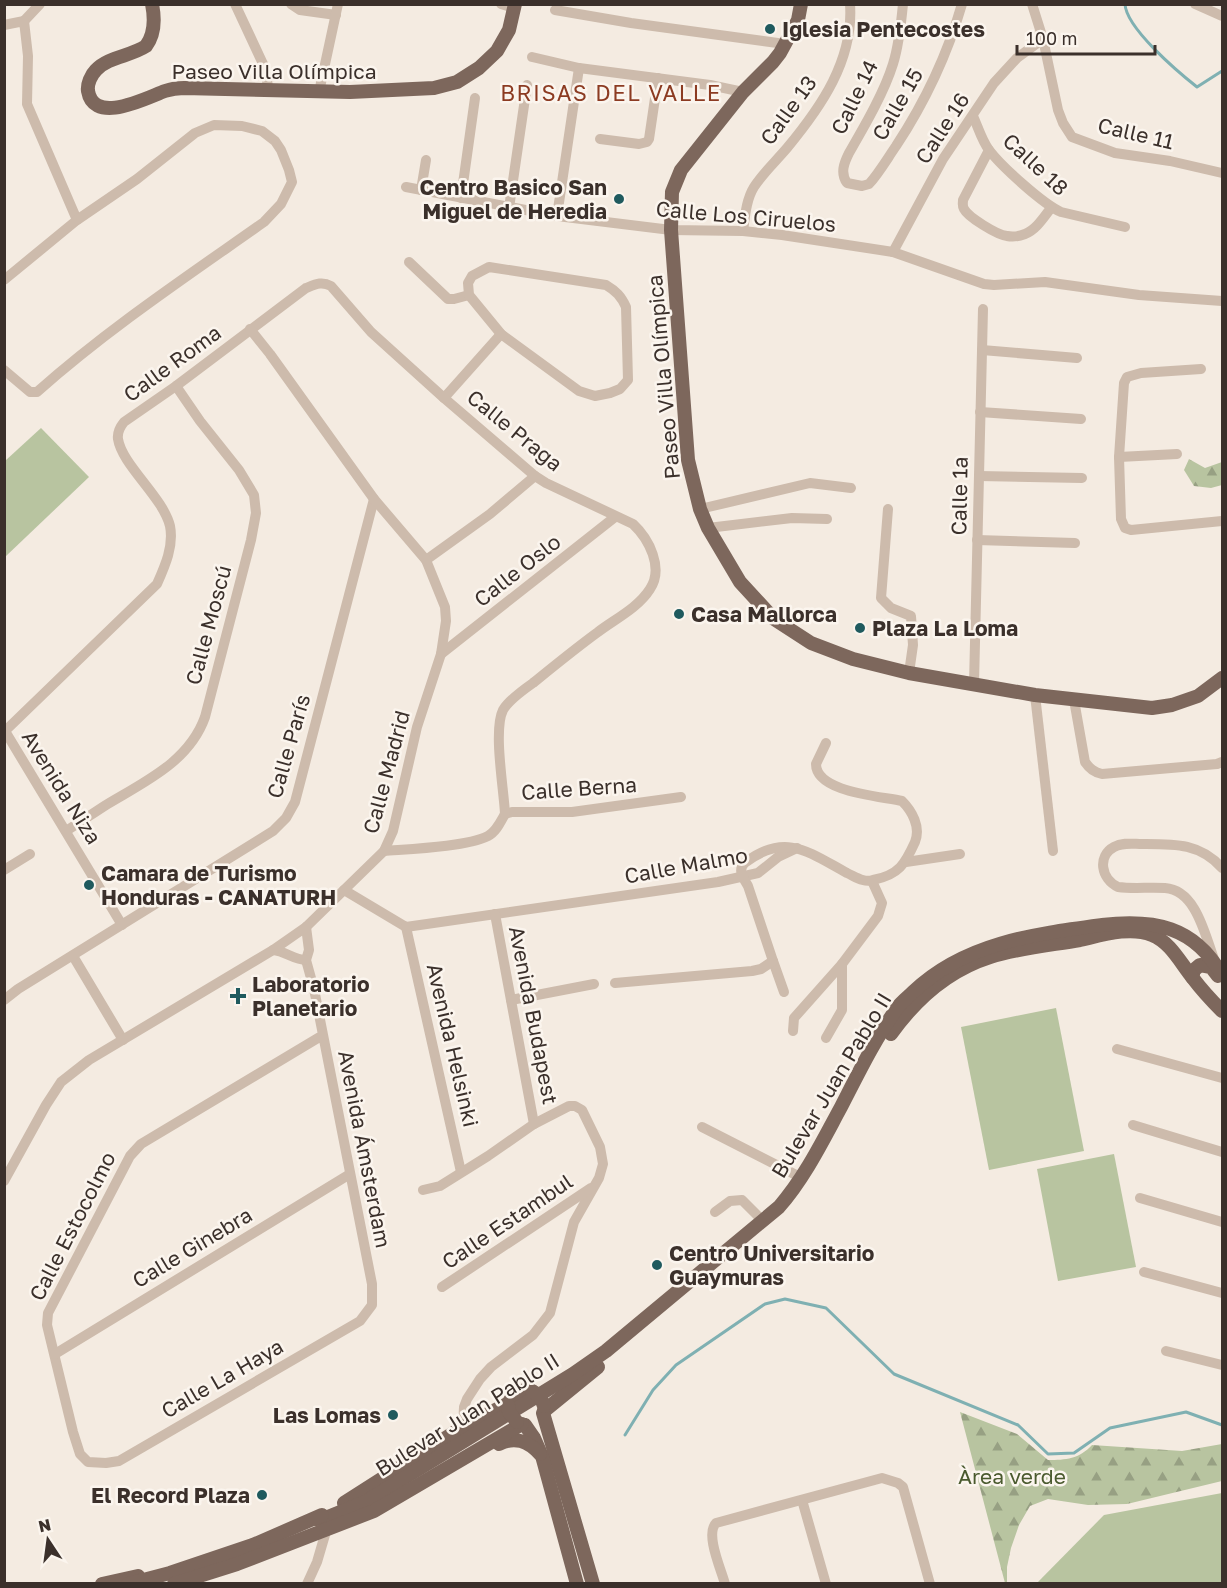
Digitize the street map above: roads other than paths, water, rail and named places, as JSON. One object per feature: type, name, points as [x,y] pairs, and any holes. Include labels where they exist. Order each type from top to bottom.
[{"type":"main road","name":"Paseo Villa Olímpica","points":[[152,4],[154,26],[146,46],[103,64],[95,70],[89,81],[88,91],[91,99],[97,105],[104,108],[119,108],[167,90],[184,87],[319,92],[434,88],[457,82],[479,68],[497,51],[509,30],[510,6]]},
{"type":"main road","name":"Paseo Villa Olímpica","points":[[801,4],[798,20],[773,62],[743,92],[681,170],[672,192],[671,230],[688,460],[700,509],[708,528],[740,582],[774,619],[812,643],[853,659],[909,674],[1035,695],[1155,708],[1198,696],[1222,678]]},
{"type":"main road","name":"Bulevar Juan Pablo II","points":[[544,1410],[779,1207],[802,1178],[898,1007],[944,967],[987,947],[1089,927],[1150,923],[1177,932],[1204,950],[1220,972]]},
{"type":"main road","name":"Bulevar Juan Pablo II","points":[[344,1521],[575,1378],[609,1354],[764,1231],[800,1198],[890,1035],[921,997],[969,965],[992,956],[1113,933],[1137,931],[1152,934],[1166,943],[1192,977],[1217,1001],[1222,1011]]},
{"type":"main road","points":[[1192,977],[1194,970],[1200,965],[1220,972]]},
{"type":"main road","name":"Bulevar Juan Pablo II","points":[[530,1390],[635,1333]]},
{"type":"main road","name":"Bulevar Juan Pablo II","points":[[322,1524],[328,1517],[365,1502],[404,1479],[635,1333]]},
{"type":"main road","points":[[577,1584],[542,1456],[534,1438],[509,1412],[509,1404],[516,1392],[530,1390],[540,1396],[593,1584]]},
{"type":"main road","name":"Bulevar Juan Pablo II","points":[[128,1584],[213,1572],[263,1555],[322,1524],[371,1487],[464,1427],[509,1404]]},
{"type":"main road","points":[[521,1424],[536,1422],[544,1410]]},
{"type":"main road","name":"Bulevar Juan Pablo II","points":[[172,1578],[250,1546],[322,1524],[344,1521],[374,1510],[521,1424]]},
{"type":"main road","points":[[447,1467],[505,1441],[527,1442],[542,1456]]},
{"type":"main road","points":[[159,1584],[213,1572]]},
{"type":"main road","points":[[102,1584],[122,1578],[172,1578]]},
{"type":"street","points":[[4,25],[24,21],[40,4]]},
{"type":"street","points":[[235,4],[264,66],[269,91]]},
{"type":"street","points":[[291,4],[306,11],[337,10],[319,92]]},
{"type":"street","name":"Calle 13","points":[[743,231],[748,202],[755,186],[806,125],[840,69],[847,44],[851,17],[850,4]]},
{"type":"street","name":"Calle 14","points":[[843,171],[845,161],[892,67],[903,4]]},
{"type":"street","name":"Calle 15","points":[[843,171],[845,180],[852,184],[862,186],[869,184],[875,178],[936,77],[952,39],[962,4]]},
{"type":"street","name":"Calle 11","points":[[1032,4],[1058,110],[1072,137],[1115,153],[1170,161],[1222,173]]},
{"type":"street","points":[[1195,4],[1222,16]]},
{"type":"street","points":[[555,10],[785,44]]},
{"type":"street","points":[[24,21],[28,56],[27,104],[77,220]]},
{"type":"street","name":"Calle 16","points":[[893,252],[943,159],[994,83],[1017,58],[1042,39]]},
{"type":"street","points":[[532,57],[579,68],[710,85],[743,92]]},
{"type":"street","points":[[557,216],[579,68]]},
{"type":"street","points":[[600,139],[639,144],[647,142],[658,78]]},
{"type":"street","points":[[509,208],[527,86]]},
{"type":"street","points":[[460,198],[476,98]]},
{"type":"street","name":"Calle 18","points":[[973,116],[989,150],[1051,208],[1125,227]]},
{"type":"street","points":[[4,280],[77,220],[137,178],[195,133],[214,125],[233,125],[262,131],[275,141],[291,176],[290,188],[284,199],[264,222],[122,322],[37,392],[30,392],[4,370]]},
{"type":"street","points":[[989,150],[963,200],[962,206],[965,212],[993,231],[1013,237],[1023,236],[1031,231],[1051,208]]},
{"type":"street","points":[[421,190],[426,160]]},
{"type":"street","name":"Calle Los Ciruelos","points":[[406,187],[557,216],[671,230],[743,231],[782,235],[893,252],[984,284],[1045,282],[1139,295],[1222,301]]},
{"type":"street","points":[[409,262],[448,299],[469,295]]},
{"type":"street","points":[[489,267],[606,285],[621,296],[626,307],[628,380],[620,389],[610,393],[595,396],[579,391],[501,334],[469,295],[468,283],[472,276],[489,267]]},
{"type":"street","name":"Calle Roma","points":[[4,731],[157,584],[165,565],[171,541],[170,525],[159,504],[123,452],[118,438],[119,430],[124,422],[176,386],[306,288],[324,282],[331,286]]},
{"type":"street","name":"Calle Praga","points":[[331,286],[371,332],[535,476],[633,524],[643,533],[651,549],[655,576],[651,588],[637,604],[596,633],[504,708],[499,728],[505,814]]},
{"type":"street","name":"Calle 1a","points":[[974,684],[983,309]]},
{"type":"street","name":"Calle Madrid","points":[[4,1180],[46,1105],[62,1082],[88,1060],[273,950],[306,927],[384,850],[393,831],[417,727],[441,654],[446,621],[445,607],[426,560],[374,499],[250,329]]},
{"type":"street","points":[[444,398],[501,334]]},
{"type":"street","points":[[982,350],[1077,358]]},
{"type":"street","points":[[1201,369],[1141,373],[1127,377],[1124,383],[1119,457],[1121,519],[1125,528],[1131,530],[1222,521]]},
{"type":"street","name":"Calle Moscú","points":[[66,831],[163,770],[182,755],[196,737],[205,717],[250,540],[256,513],[254,495],[239,470],[200,421],[176,386]]},
{"type":"street","points":[[980,412],[1081,419]]},
{"type":"street","points":[[1119,457],[1177,454]]},
{"type":"street","points":[[426,560],[490,514],[535,476]]},
{"type":"street","points":[[979,476],[1082,478]]},
{"type":"street","points":[[700,509],[810,483],[851,488]]},
{"type":"street","name":"Calle París","points":[[4,1000],[18,989],[273,831],[286,818],[295,802],[374,499]]},
{"type":"street","points":[[888,509],[881,597],[891,608],[911,616],[913,645],[909,674]]},
{"type":"street","name":"Calle Oslo","points":[[441,654],[615,517]]},
{"type":"street","points":[[708,528],[792,518],[827,519]]},
{"type":"street","points":[[977,540],[1075,543]]},
{"type":"street","points":[[1035,695],[1053,851]]},
{"type":"street","points":[[1074,700],[1085,762],[1096,772],[1102,774],[1221,766]]},
{"type":"street","name":"Avenida Niza","points":[[4,731],[122,925]]},
{"type":"street","points":[[783,992],[748,886],[742,876],[743,865],[777,848],[787,846],[797,848],[861,880],[872,881],[900,869],[906,862],[917,837],[917,826],[908,807],[902,801],[834,787],[821,778],[816,764],[826,743]]},
{"type":"street","name":"Calle Berna","points":[[384,850],[456,844],[488,836],[495,831],[505,814],[512,812],[572,812],[681,797]]},
{"type":"street","points":[[1220,972],[1199,919],[1182,894],[1173,889],[1125,888],[1111,884],[1103,870],[1105,854],[1122,844],[1179,844],[1213,858],[1222,868]]},
{"type":"street","points":[[4,870],[30,854]]},
{"type":"street","points":[[906,862],[960,854]]},
{"type":"street","name":"Calle Malmo","points":[[406,927],[718,882],[742,876]]},
{"type":"street","points":[[793,1031],[794,1018],[842,964],[882,909],[882,903],[872,881]]},
{"type":"street","points":[[344,890],[406,927]]},
{"type":"street","name":"Avenida Budapest","points":[[495,914],[534,1124]]},
{"type":"street","points":[[1177,932],[1192,930],[1199,919]]},
{"type":"street","name":"Avenida Ámsterdam","points":[[306,927],[309,951],[306,960],[314,989],[372,1284],[373,1298],[369,1311]]},
{"type":"street","name":"Avenida Helsinki","points":[[406,927],[461,1172]]},
{"type":"street","points":[[273,950],[306,960]]},
{"type":"street","points":[[73,956],[123,1040]]},
{"type":"street","points":[[615,983],[752,971],[761,969],[773,961]]},
{"type":"street","points":[[826,1038],[842,1010],[842,964]]},
{"type":"street","points":[[511,1000],[594,984]]},
{"type":"street","name":"Calle Estocolmo","points":[[88,1462],[80,1454],[73,1432],[47,1325],[50,1307],[130,1156],[141,1144],[322,1035]]},
{"type":"street","points":[[1116,1049],[1222,1078]]},
{"type":"street","points":[[423,1190],[440,1186],[534,1124],[569,1106],[576,1106],[582,1110],[600,1147],[603,1164],[599,1178],[574,1222],[550,1313],[533,1335],[490,1367],[480,1379],[464,1407],[464,1427]]},
{"type":"street","points":[[1132,1125],[1222,1152]]},
{"type":"street","points":[[702,1127],[802,1178]]},
{"type":"street","name":"Calle Ginebra","points":[[55,1354],[350,1174]]},
{"type":"street","name":"Calle Estambul","points":[[442,1287],[594,1187]]},
{"type":"street","points":[[1140,1198],[1222,1222]]},
{"type":"street","points":[[715,1212],[730,1201],[742,1200],[763,1221]]},
{"type":"street","points":[[1144,1272],[1222,1293]]},
{"type":"street","name":"Calle La Haya","points":[[88,1462],[118,1461],[360,1321],[369,1311]]},
{"type":"street","points":[[1166,1351],[1222,1365]]},
{"type":"street","points":[[725,1584],[711,1535],[716,1523],[882,1478],[903,1487],[930,1584]]},
{"type":"street","points":[[802,1500],[826,1584]]},
{"type":"street","points":[[307,1584],[317,1562],[322,1524]]},
{"type":"waterway","points":[[1125,4],[1128,14],[1143,37],[1197,87],[1222,71]]},
{"type":"waterway","points":[[625,1435],[653,1390],[676,1365],[765,1304],[785,1299],[826,1308],[894,1374],[1018,1425],[1048,1454],[1074,1453],[1110,1428],[1186,1412],[1222,1425]]},
{"type":"place","name":"Iglesia Pentecostes","points":[[770,29]]},
{"type":"place","name":"Centro Basico San Miguel de Heredia","points":[[619,199]]},
{"type":"place","name":"Casa Mallorca","points":[[679,614]]},
{"type":"place","name":"Plaza La Loma","points":[[860,628]]},
{"type":"place","name":"Camara de Turismo Honduras - CANATURH","points":[[89,885]]},
{"type":"place","name":"Laboratorio Planetario","points":[[238,996]]},
{"type":"place","name":"Centro Universitario Guaymuras","points":[[657,1265]]},
{"type":"place","name":"Las Lomas","points":[[393,1415]]},
{"type":"place","name":"El Record Plaza","points":[[262,1495]]},
{"type":"district","name":"BRISAS DEL VALLE","points":[[611,92]]},
{"type":"park label","name":"Àrea verde","points":[[1012,1476]]}]
